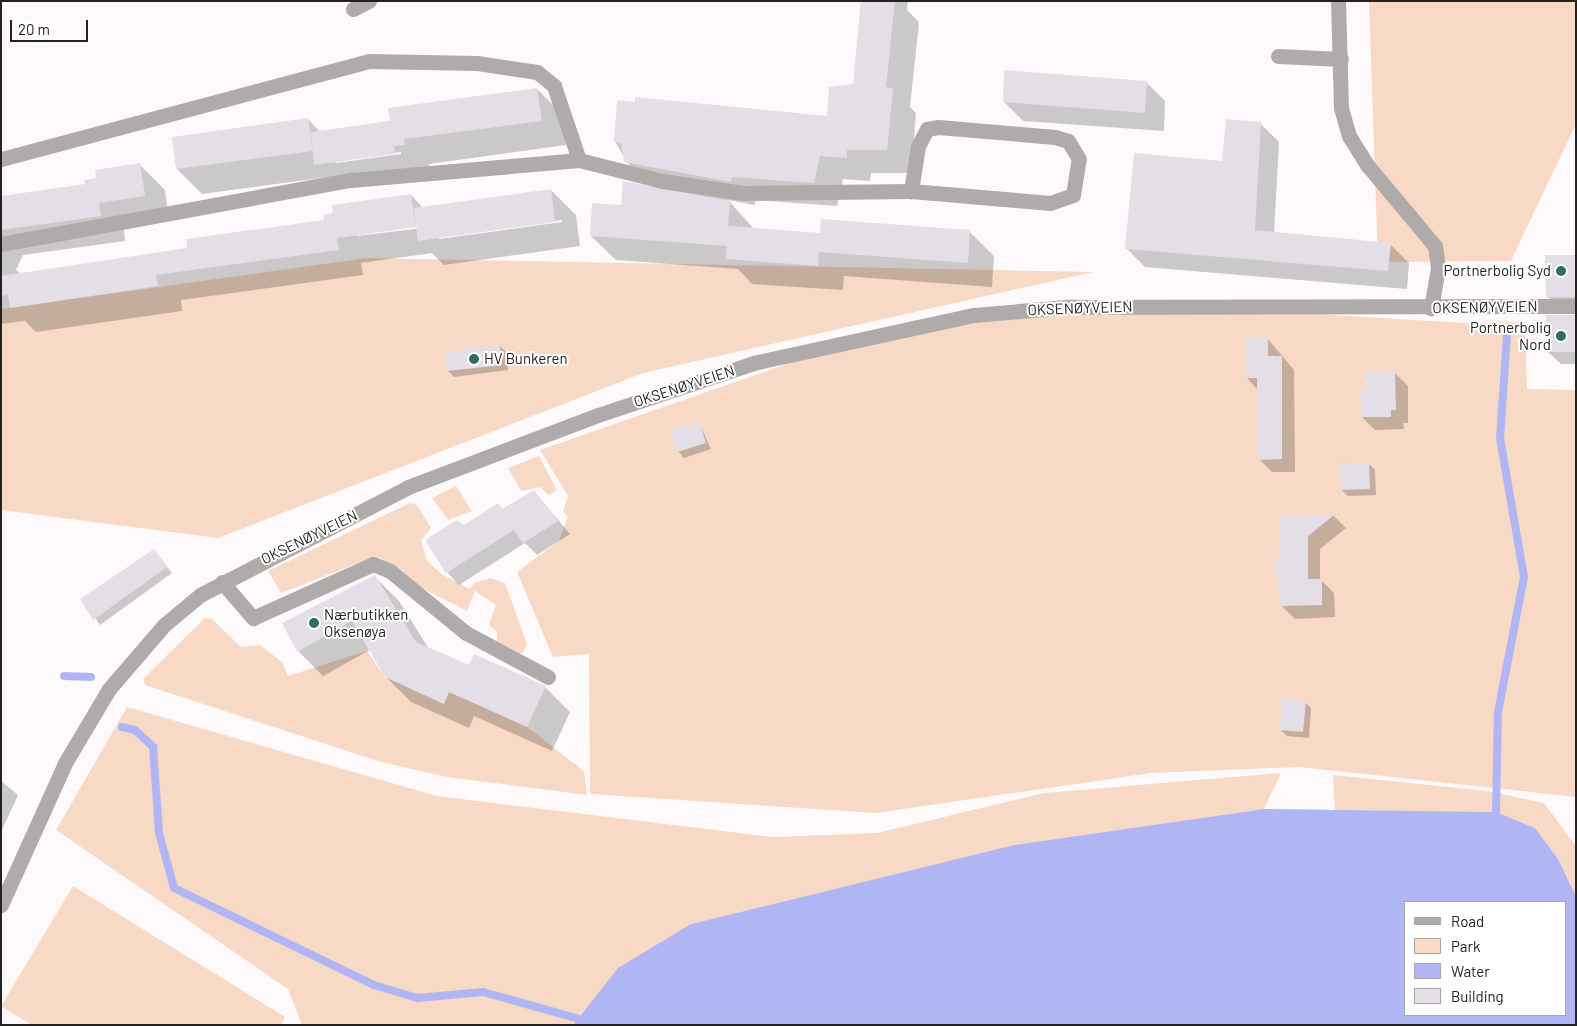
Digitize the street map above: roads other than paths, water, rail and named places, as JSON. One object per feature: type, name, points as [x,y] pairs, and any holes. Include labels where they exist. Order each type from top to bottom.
[{"type":"street","points":[[353,9],[369,1]]},
{"type":"street","points":[[1338,1],[1342,108],[1352,141],[1434,246],[1438,268],[1430,308]]},
{"type":"street","points":[[1278,56],[1341,59]]},
{"type":"street","points":[[1,159],[369,61],[477,63],[537,72],[554,86],[579,160]]},
{"type":"street","points":[[1,244],[350,180],[579,160],[662,181],[743,193],[911,191],[1063,202],[1073,195],[1079,159],[1068,141],[1055,137],[938,127],[927,129],[918,146],[911,191]]},
{"type":"street","name":"OKSENØYVEIEN","points":[[1,905],[65,763],[109,689],[164,625],[222,582],[408,487],[598,415],[753,364],[884,332],[974,314],[1066,306],[1430,308],[1576,306]]},
{"type":"street","points":[[222,582],[253,618],[373,564],[390,571],[466,633],[548,676]]},
{"type":"water","points":[[1264,809],[1496,812],[1535,828],[1558,859],[1576,896],[1576,1025],[573,1025],[618,968],[691,924],[1014,845]]},
{"type":"waterway","points":[[1496,812],[1498,712],[1524,577],[1500,438],[1507,336]]},
{"type":"waterway","points":[[64,676],[91,677]]},
{"type":"waterway","points":[[122,727],[135,730],[153,747],[159,833],[174,888],[374,985],[417,998],[483,992],[576,1018]]},
{"type":"place","name":"Portnerbolig Syd","points":[[1561,271]]},
{"type":"place","name":"Portnerbolig Nord","points":[[1561,336]]},
{"type":"place","name":"HV Bunkeren","points":[[474,359]]},
{"type":"place","name":"Nærbutikken Oksenøya","points":[[314,623]]}]
